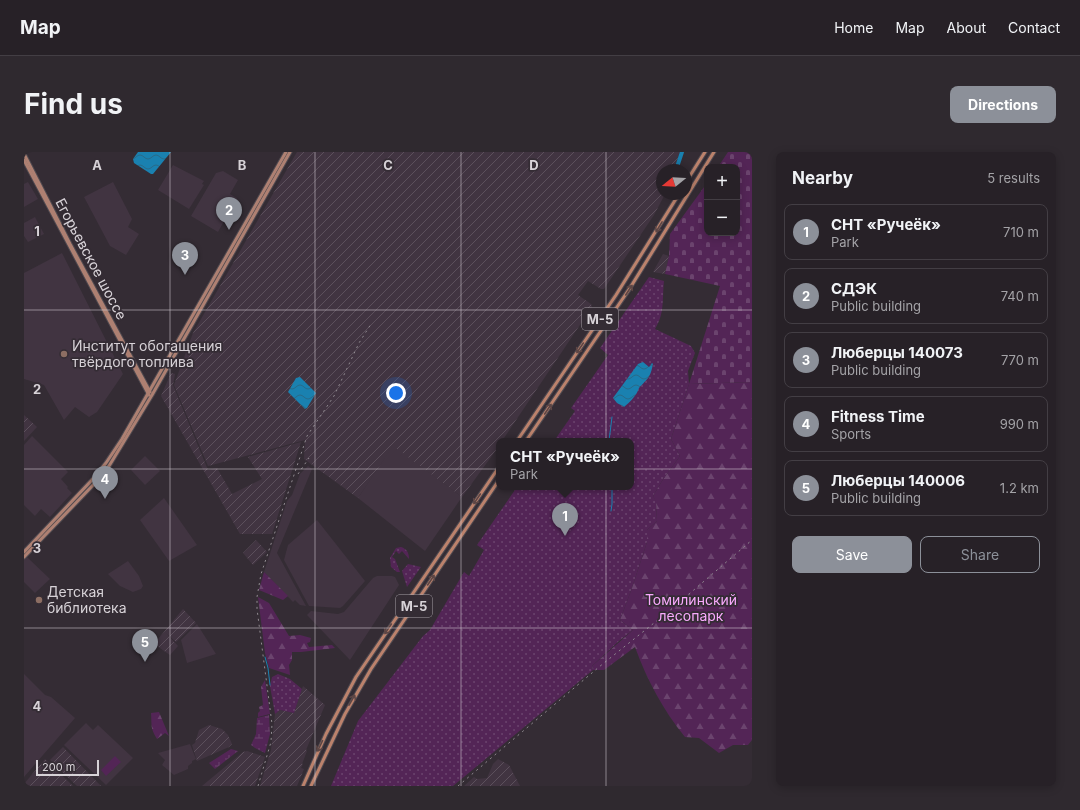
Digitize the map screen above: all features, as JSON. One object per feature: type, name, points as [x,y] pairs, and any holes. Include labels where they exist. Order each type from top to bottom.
[{"type":"highway","points":[[692,173],[705,152]]},
{"type":"highway","name":"М-5","points":[[528,438],[634,282],[714,152]]},
{"type":"highway","name":"М-5","points":[[519,438],[616,295],[675,200]]},
{"type":"highway","name":"М-5","points":[[303,786],[326,734],[356,677],[496,471]]},
{"type":"highway","name":"М-5","points":[[311,786],[347,709],[371,668],[496,484]]},
{"type":"main road","points":[[24,552],[92,480],[106,463],[129,428],[150,395],[155,383],[286,152]]},
{"type":"main road","points":[[24,557],[95,483],[109,466],[290,152]]},
{"type":"main road","name":"Егорьевское шоссе","points":[[24,154],[150,395]]},
{"type":"main road","name":"Егорьевское шоссе","points":[[24,160],[150,395]]},
{"type":"main road","points":[[145,383],[151,385],[155,383]]},
{"type":"shaded area","points":[[297,152],[680,152],[676,164],[656,164],[656,200],[662,200],[654,215],[604,289],[601,289],[588,281],[578,295],[591,304],[592,307],[504,438],[496,438],[496,450],[462,497],[393,446],[358,498],[304,459],[305,440],[208,466],[174,385],[193,333]]},
{"type":"shaded area","points":[[173,165],[204,181],[202,184],[204,185],[189,209],[158,190]]},
{"type":"shaded area","points":[[223,171],[238,180],[230,194],[237,198],[218,232],[191,216],[216,173]]},
{"type":"shaded area","points":[[28,182],[38,199],[24,207],[24,184]]},
{"type":"shaded area","points":[[113,182],[132,219],[128,227],[139,234],[126,255],[110,246],[84,197]]},
{"type":"shaded area","points":[[35,217],[44,234],[28,242],[24,236],[24,223]]},
{"type":"shaded area","points":[[62,253],[123,374],[97,412],[89,417],[75,407],[64,420],[44,385],[24,379],[24,273]]},
{"type":"shaded area","points":[[663,254],[669,256],[665,274],[653,272]]},
{"type":"shaded area","points":[[171,373],[175,374],[173,385],[208,470],[217,468],[232,494],[262,479],[248,457],[301,442],[272,534],[240,534],[161,396]]},
{"type":"shaded area","points":[[24,415],[37,427],[24,441]]},
{"type":"shaded area","points":[[32,436],[68,472],[61,479],[72,493],[50,517],[41,509],[35,516],[24,505],[24,445]]},
{"type":"shaded area","points":[[393,445],[462,497],[425,551],[358,498]]},
{"type":"shaded area","points":[[145,456],[160,471],[145,485],[131,470]]},
{"type":"shaded area","points":[[308,466],[312,469],[277,553],[306,606],[300,605],[295,600],[293,602],[264,572],[287,501],[292,495],[300,474]]},
{"type":"shaded area","points":[[164,498],[197,545],[169,561],[140,520]]},
{"type":"shaded area","points":[[317,520],[365,581],[340,608],[309,606],[284,560],[288,545]]},
{"type":"shaded area","points":[[256,540],[267,552],[253,565],[243,553]]},
{"type":"shaded area","points":[[27,557],[50,579],[35,593],[24,582],[24,560]]},
{"type":"shaded area","points":[[128,561],[139,576],[143,586],[141,589],[133,592],[120,586],[108,574]]},
{"type":"shaded area","points":[[377,576],[395,577],[399,585],[350,660],[307,615],[311,611],[338,614],[344,612],[373,578]]},
{"type":"shaded area","points":[[183,609],[196,623],[176,642],[166,633],[178,646],[170,655],[154,644]]},
{"type":"shaded area","points":[[197,624],[216,654],[187,663],[181,640]]},
{"type":"shaded area","points":[[24,674],[45,695],[51,697],[75,718],[24,777]]},
{"type":"shaded area","points":[[303,686],[325,705],[306,750],[307,751],[301,768],[304,769],[297,786],[260,786],[271,750],[275,714],[280,710],[294,713]]},
{"type":"shaded area","points":[[86,723],[93,730],[98,725],[133,758],[106,785],[64,745]]},
{"type":"shaded area","points":[[209,725],[222,729],[228,735],[232,744],[229,747],[197,761],[192,745],[195,743],[199,730]]},
{"type":"shaded area","points":[[190,744],[196,759],[188,766],[188,769],[174,775],[162,765],[165,760],[158,753]]},
{"type":"shaded area","points":[[63,747],[101,786],[77,786],[50,760]]},
{"type":"shaded area","points":[[247,751],[265,757],[255,786],[202,786],[243,752]]},
{"type":"shaded area","points":[[45,759],[73,786],[24,786],[24,784]]},
{"type":"shaded area","points":[[498,759],[509,765],[520,786],[464,786],[474,777],[477,779],[487,778],[493,764]]},
{"type":"green space","points":[[728,152],[752,152],[752,382],[689,384],[720,286],[665,274],[669,256],[670,234],[704,187],[704,236],[740,236],[740,164],[720,164]]},
{"type":"green space","points":[[649,277],[664,281],[662,312],[655,329],[691,346],[695,353],[688,371],[689,384],[671,439],[680,456],[653,496],[656,501],[657,521],[647,530],[647,542],[620,620],[633,630],[592,666],[593,670],[453,786],[331,786],[358,721],[423,636],[430,630],[464,572],[469,576],[484,550],[477,545],[515,490],[634,490],[634,438],[556,438],[575,411],[571,408],[608,355],[600,348]]},
{"type":"green space","name":"Томилинский лесопарк","points":[[752,382],[752,740],[748,745],[733,745],[719,753],[699,738],[685,737],[677,727],[656,694],[635,647],[604,670],[593,670],[592,666],[633,630],[620,620],[647,542],[647,530],[657,521],[656,502],[653,496],[680,456],[671,439],[689,384]]},
{"type":"green space","points":[[401,547],[405,549],[409,555],[409,559],[402,551],[399,554],[396,551],[392,557],[395,559],[400,572],[397,572],[391,567],[390,558],[396,548]]},
{"type":"green space","points":[[408,564],[421,567],[407,587],[402,571]]},
{"type":"green space","points":[[264,572],[288,596],[283,600],[259,590]]},
{"type":"green space","points":[[258,597],[269,603],[289,636],[300,635],[311,638],[310,642],[307,643],[309,647],[332,645],[335,648],[292,652],[292,660],[289,665],[290,675],[269,668],[265,653]]},
{"type":"green space","points":[[278,674],[290,679],[302,689],[294,713],[280,710],[275,714],[270,686],[272,677]]},
{"type":"green space","points":[[265,680],[270,714],[258,717],[258,713],[260,711],[259,707],[263,705],[261,687]]},
{"type":"green space","points":[[159,712],[169,736],[165,733],[157,739],[152,729],[151,713]]},
{"type":"green space","points":[[269,715],[270,734],[265,753],[251,745],[256,734],[257,718]]},
{"type":"green space","points":[[231,749],[238,751],[215,769],[209,763]]},
{"type":"green space","points":[[115,756],[121,762],[106,776],[101,770]]},
{"type":"water","points":[[138,152],[171,152],[153,174],[151,174],[134,163],[133,159]]},
{"type":"water","points":[[643,362],[649,367],[652,363],[653,364],[650,375],[633,398],[624,407],[617,403],[613,398],[638,364]]},
{"type":"water","points":[[300,377],[316,393],[305,409],[288,392],[296,378]]},
{"type":"waterway","points":[[678,164],[682,152]]},
{"type":"waterway","points":[[609,438],[612,417]]},
{"type":"waterway","points":[[611,511],[612,490]]},
{"type":"waterway","points":[[265,657],[270,685]]},
{"type":"railway","points":[[258,786],[271,742],[272,724],[257,609],[257,597],[261,574],[307,436],[334,396],[359,343],[371,324]]},
{"type":"railway","points":[[298,474],[309,458]]},
{"type":"railway","points":[[458,786],[599,667],[674,607],[752,540]]},
{"type":"place","name":"СДЭК","points":[[229,230]]},
{"type":"place","name":"Люберцы 140073","points":[[185,275]]},
{"type":"place","name":"Институт обогащения твёрдого топлива","points":[[64,354]]},
{"type":"place","name":"Fitness Time","points":[[105,499]]},
{"type":"place","name":"СНТ «Ручеёк»","points":[[565,536]]},
{"type":"place","name":"Детская библиотека","points":[[39,600]]},
{"type":"place","name":"Люберцы 140006","points":[[145,662]]}]
